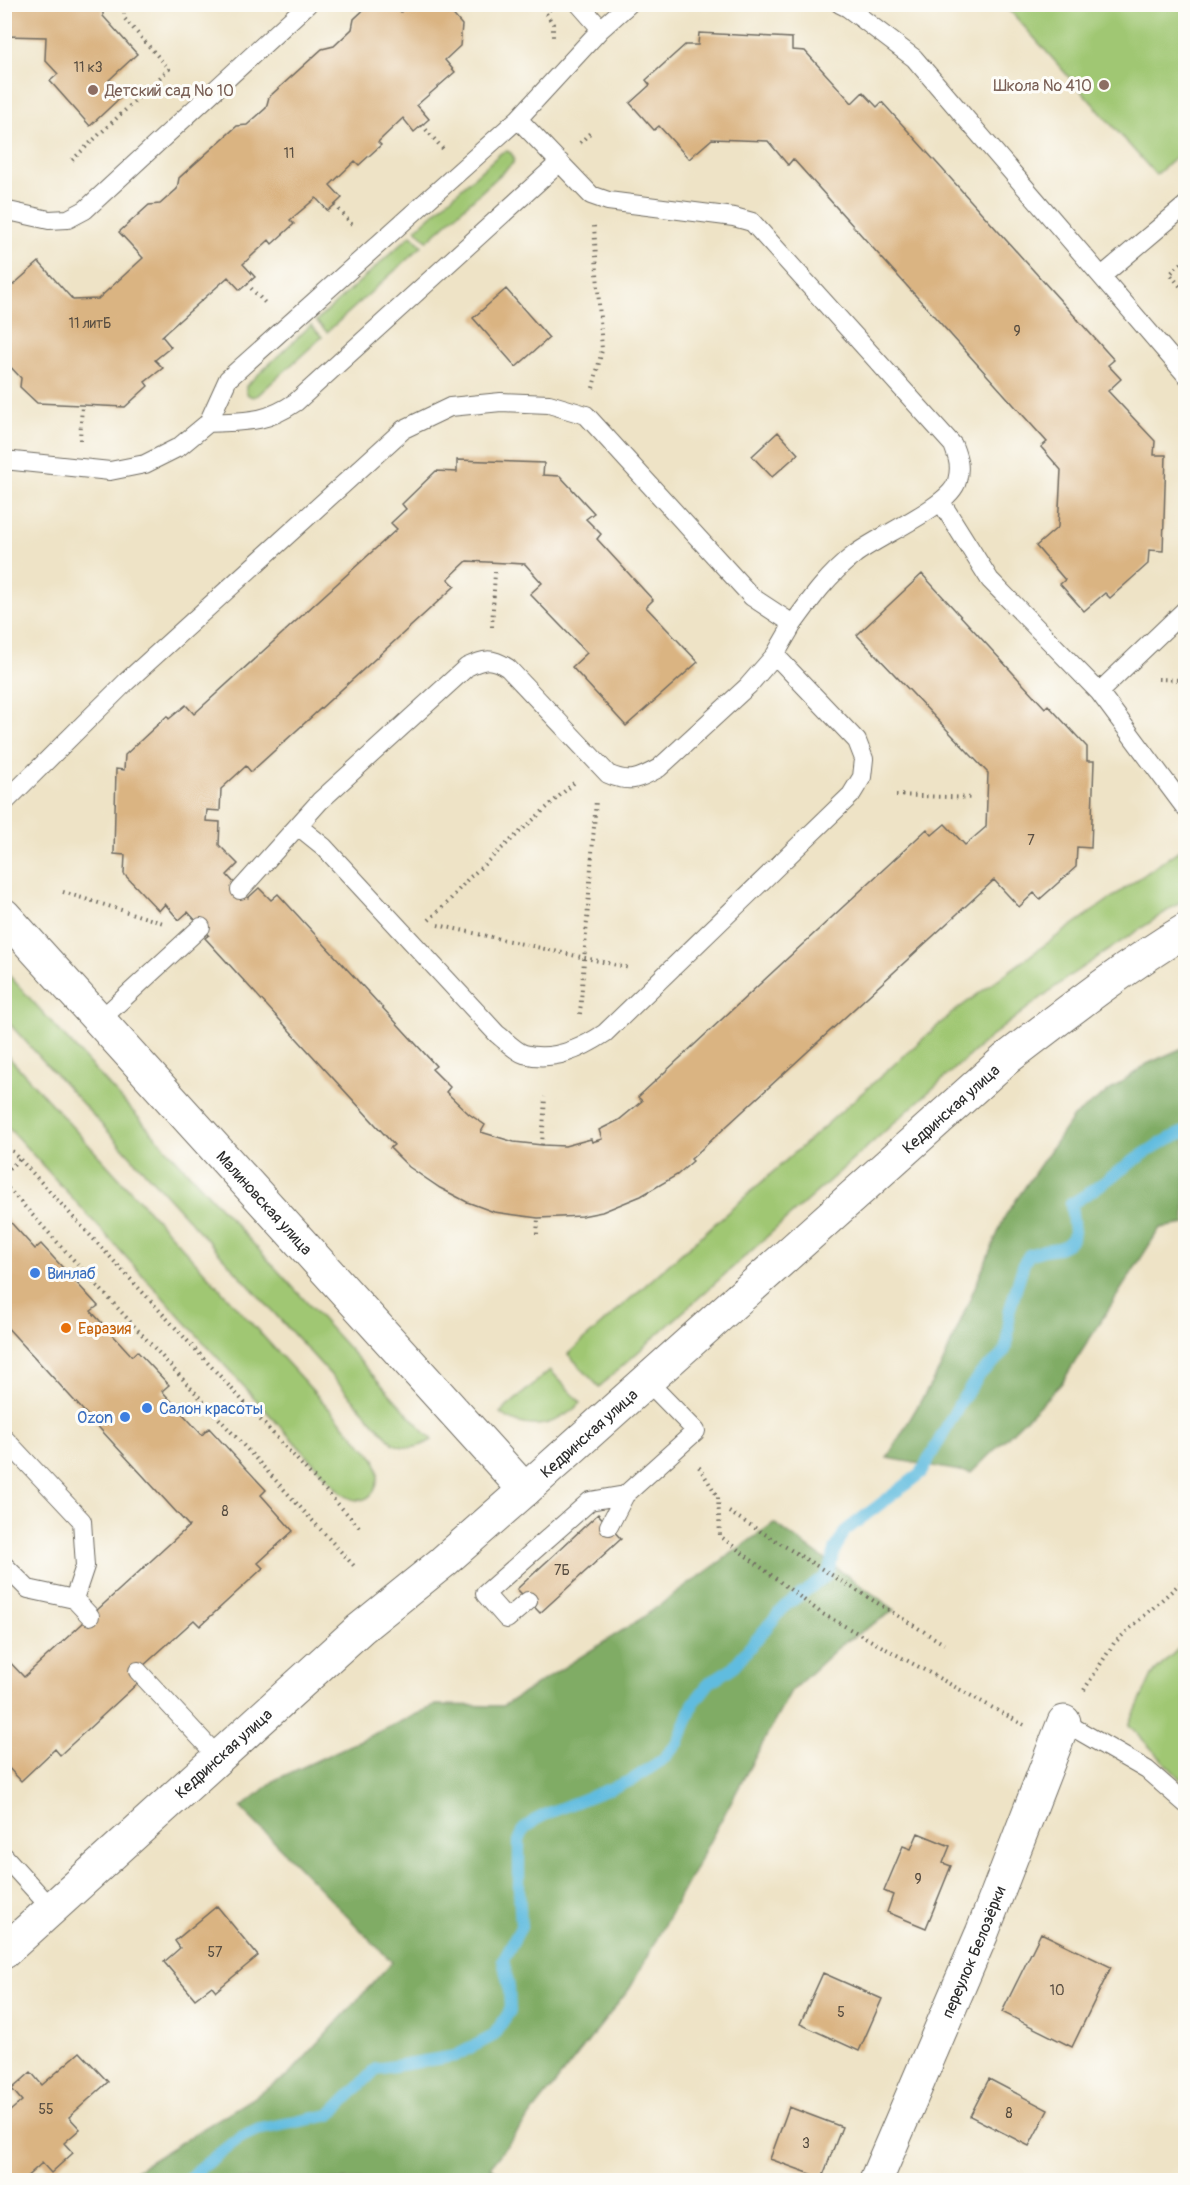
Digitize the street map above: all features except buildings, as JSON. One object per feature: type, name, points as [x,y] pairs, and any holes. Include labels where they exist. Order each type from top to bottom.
[{"type":"street","name":"Малиновская улица","points":[[4,915],[525,1490]]},
{"type":"street","name":"Кедринская улица","points":[[4,1952],[360,1629],[443,1562],[525,1490],[1006,1059],[1128,968],[1185,930]]},
{"type":"street","name":"переулок Белозёрки","points":[[876,2181],[982,1933],[1061,1732]]},
{"type":"lane","points":[[4,210],[49,219],[68,219],[85,210],[308,4]]},
{"type":"lane","points":[[579,4],[601,29]]},
{"type":"lane","points":[[4,460],[110,471],[144,464],[179,447],[208,423],[228,379],[518,119],[601,29],[629,4]]},
{"type":"lane","points":[[840,4],[914,58],[1185,375]]},
{"type":"lane","points":[[240,890],[320,801],[466,667],[482,660],[497,660],[508,668],[602,768],[622,781],[642,777],[659,768],[748,686],[775,655],[793,624],[820,587],[854,554],[942,502],[957,483],[959,462],[953,445],[752,222],[734,217],[608,201],[591,195],[518,119]]},
{"type":"lane","points":[[208,423],[258,421],[278,414],[296,402],[560,162]]},
{"type":"lane","points":[[1102,276],[1185,206]]},
{"type":"lane","points":[[4,803],[126,682],[404,429],[450,407],[501,402],[549,404],[586,415],[752,597],[793,624]]},
{"type":"lane","points":[[942,502],[990,580],[1099,692],[1185,809]]},
{"type":"lane","points":[[1099,692],[1185,609]]},
{"type":"lane","points":[[298,826],[324,847],[497,1034],[523,1053],[556,1056],[585,1047],[605,1033],[662,979],[851,795],[862,777],[864,759],[856,741],[775,655]]},
{"type":"lane","points":[[100,1020],[194,933]]},
{"type":"lane","points":[[609,1526],[625,1495],[696,1431],[647,1381]]},
{"type":"lane","points":[[4,1438],[82,1521],[86,1566],[74,1599]]},
{"type":"lane","points":[[528,1601],[507,1619],[485,1594],[590,1501],[625,1495]]},
{"type":"lane","points":[[4,1564],[28,1589],[74,1599],[90,1616]]},
{"type":"lane","points":[[138,1671],[219,1758]]},
{"type":"lane","points":[[1061,1732],[1147,1770],[1185,1804]]},
{"type":"lane","points":[[4,1856],[52,1909]]},
{"type":"path","points":[[72,160],[169,69],[124,18],[124,4]]},
{"type":"path","points":[[422,125],[445,150]]},
{"type":"path","points":[[586,415],[602,350],[593,222],[608,201]]},
{"type":"path","points":[[334,205],[357,229]]},
{"type":"path","points":[[1185,259],[1170,274],[1185,293]]},
{"type":"path","points":[[247,284],[269,307]]},
{"type":"path","points":[[80,445],[82,405]]},
{"type":"path","points":[[492,627],[495,572]]},
{"type":"path","points":[[1164,673],[1157,679],[1185,680]]},
{"type":"path","points":[[585,1047],[579,1029],[595,802],[602,768]]},
{"type":"path","points":[[602,768],[468,879],[425,923],[644,972],[662,979]]},
{"type":"path","points":[[896,795],[973,798]]},
{"type":"path","points":[[63,892],[194,933]]},
{"type":"path","points":[[542,1145],[545,1097]]},
{"type":"path","points":[[4,1142],[362,1530]]},
{"type":"path","points":[[4,1172],[20,1159]]},
{"type":"path","points":[[4,1184],[355,1567]]},
{"type":"path","points":[[537,1234],[538,1218]]},
{"type":"path","points":[[684,1443],[718,1497],[720,1536],[821,1613],[1061,1732],[1114,1643],[1185,1578]]},
{"type":"path","points":[[729,1512],[944,1644]]},
{"type":"green space","name":"Школа № 410","points":[[1005,5],[1185,5],[1185,149],[1156,175]]},
{"type":"green space","points":[[507,151],[514,158],[513,163],[427,241],[416,229],[501,153]]},
{"type":"green space","points":[[411,235],[422,246],[327,332],[316,321]]},
{"type":"green space","points":[[311,325],[322,337],[258,395],[253,397],[248,395],[246,386]]},
{"type":"green space","points":[[1185,846],[1185,899],[1068,977],[989,1038],[599,1387],[568,1354],[951,1014]]},
{"type":"green space","points":[[5,971],[432,1440],[413,1447],[394,1444],[5,1019]]},
{"type":"green space","points":[[1185,1047],[1185,1224],[1160,1228],[1061,1384],[971,1473],[887,1458],[942,1365],[1005,1216],[1073,1117],[1147,1064]]},
{"type":"green space","points":[[5,1053],[375,1459],[378,1469],[376,1488],[365,1499],[349,1498],[339,1491],[5,1124]]},
{"type":"green space","points":[[550,1370],[581,1403],[572,1411],[552,1422],[532,1425],[521,1424],[500,1413]]},
{"type":"green space","points":[[774,1523],[895,1610],[842,1644],[791,1691],[630,1988],[490,2167],[507,2180],[120,2180],[288,2076],[392,1962],[241,1808],[275,1780],[436,1705],[503,1706],[639,1620]]},
{"type":"green space","points":[[1185,1642],[1185,1784],[1129,1725],[1152,1675]]},
{"type":"waterway","points":[[189,2180],[198,2170],[239,2138],[256,2130],[330,2115],[376,2069],[455,2056],[493,2036],[510,2011],[509,1987],[503,1960],[521,1927],[519,1841],[524,1829],[551,1812],[632,1780],[662,1760],[678,1743],[693,1704],[710,1682],[732,1668],[785,1606],[825,1577],[845,1531],[921,1473],[961,1401],[980,1374],[1005,1350],[1008,1340],[1009,1312],[1024,1263],[1029,1255],[1059,1248],[1073,1238],[1071,1204],[1155,1147],[1186,1131]]},
{"type":"place","name":"Школа № 410","points":[[1104,85]]},
{"type":"place","name":"Детский сад № 10","points":[[93,90]]},
{"type":"place","name":"Винлаб","points":[[35,1273]]},
{"type":"place","name":"Евразия","points":[[66,1328]]},
{"type":"place","name":"Салон красоты","points":[[147,1408]]},
{"type":"place","name":"Ozon","points":[[125,1417]]}]
